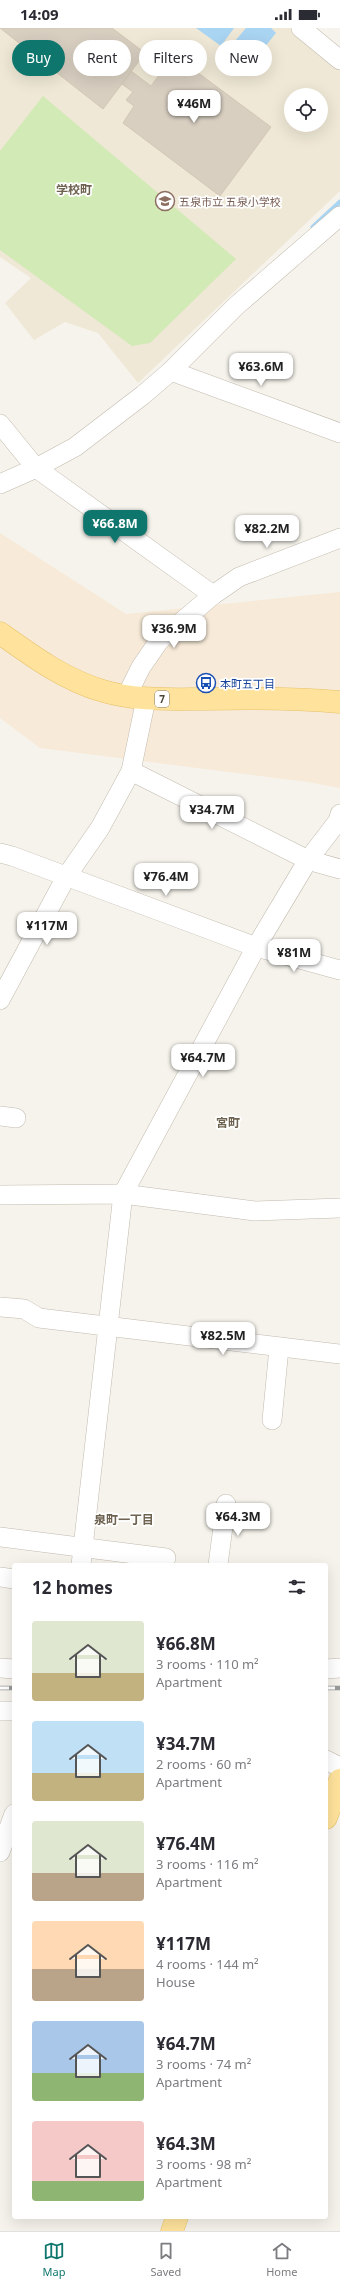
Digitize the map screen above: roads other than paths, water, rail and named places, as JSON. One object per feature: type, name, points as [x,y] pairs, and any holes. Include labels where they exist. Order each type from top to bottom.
[{"type":"main road","name":"7","points":[[0,633],[38,660],[69,677],[102,691],[136,698],[268,698],[340,702]]},
{"type":"main road","points":[[328,1813],[340,1780]]},
{"type":"main road","points":[[172,2231],[176,2219]]},
{"type":"street","points":[[301,28],[340,60]]},
{"type":"street","points":[[0,484],[36,468],[75,447],[143,395],[171,371],[236,306],[340,216]]},
{"type":"street","points":[[171,371],[340,433]]},
{"type":"street","points":[[0,424],[36,468],[213,595]]},
{"type":"street","points":[[0,1000],[66,877],[100,828],[130,771],[136,698],[141,667],[159,641],[213,595],[239,577],[340,538]]},
{"type":"street","points":[[130,771],[308,860],[340,869]]},
{"type":"street","points":[[82,1556],[123,1194],[256,947],[308,860],[338,821],[340,814]]},
{"type":"street","points":[[0,853],[12,856],[256,947],[340,970]]},
{"type":"street","points":[[0,1194],[123,1194],[255,1211],[340,1208]]},
{"type":"street","points":[[0,1307],[24,1309],[39,1318],[279,1348],[340,1354]]},
{"type":"street","points":[[272,1420],[279,1348]]},
{"type":"street","points":[[218,1563],[226,1504]]},
{"type":"street","points":[[0,1537],[82,1556],[166,1558]]},
{"type":"street","points":[[0,1577],[12,1579]]},
{"type":"street","points":[[0,1668],[12,1669]]},
{"type":"street","points":[[328,1669],[340,1668]]},
{"type":"street","points":[[0,1711],[12,1711]]},
{"type":"street","points":[[328,1761],[340,1767]]},
{"type":"street","points":[[0,1852],[12,1819]]},
{"type":"water","points":[[196,28],[234,28],[225,40],[215,40],[215,42]]},
{"type":"water","points":[[246,28],[271,28],[276,33],[270,40],[236,40]]},
{"type":"waterway","points":[[313,227],[340,202]]},
{"type":"railway","points":[[0,1688],[12,1688]]},
{"type":"railway","points":[[328,1688],[340,1688]]},
{"type":"place","name":"五泉市立 五泉小学校","points":[[165,201]]},
{"type":"place","name":"本町五丁目","points":[[206,683]]},
{"type":"district","name":"学校町","points":[[74,189]]},
{"type":"district","name":"宮町","points":[[228,1122]]},
{"type":"district","name":"泉町一丁目","points":[[124,1519]]}]
